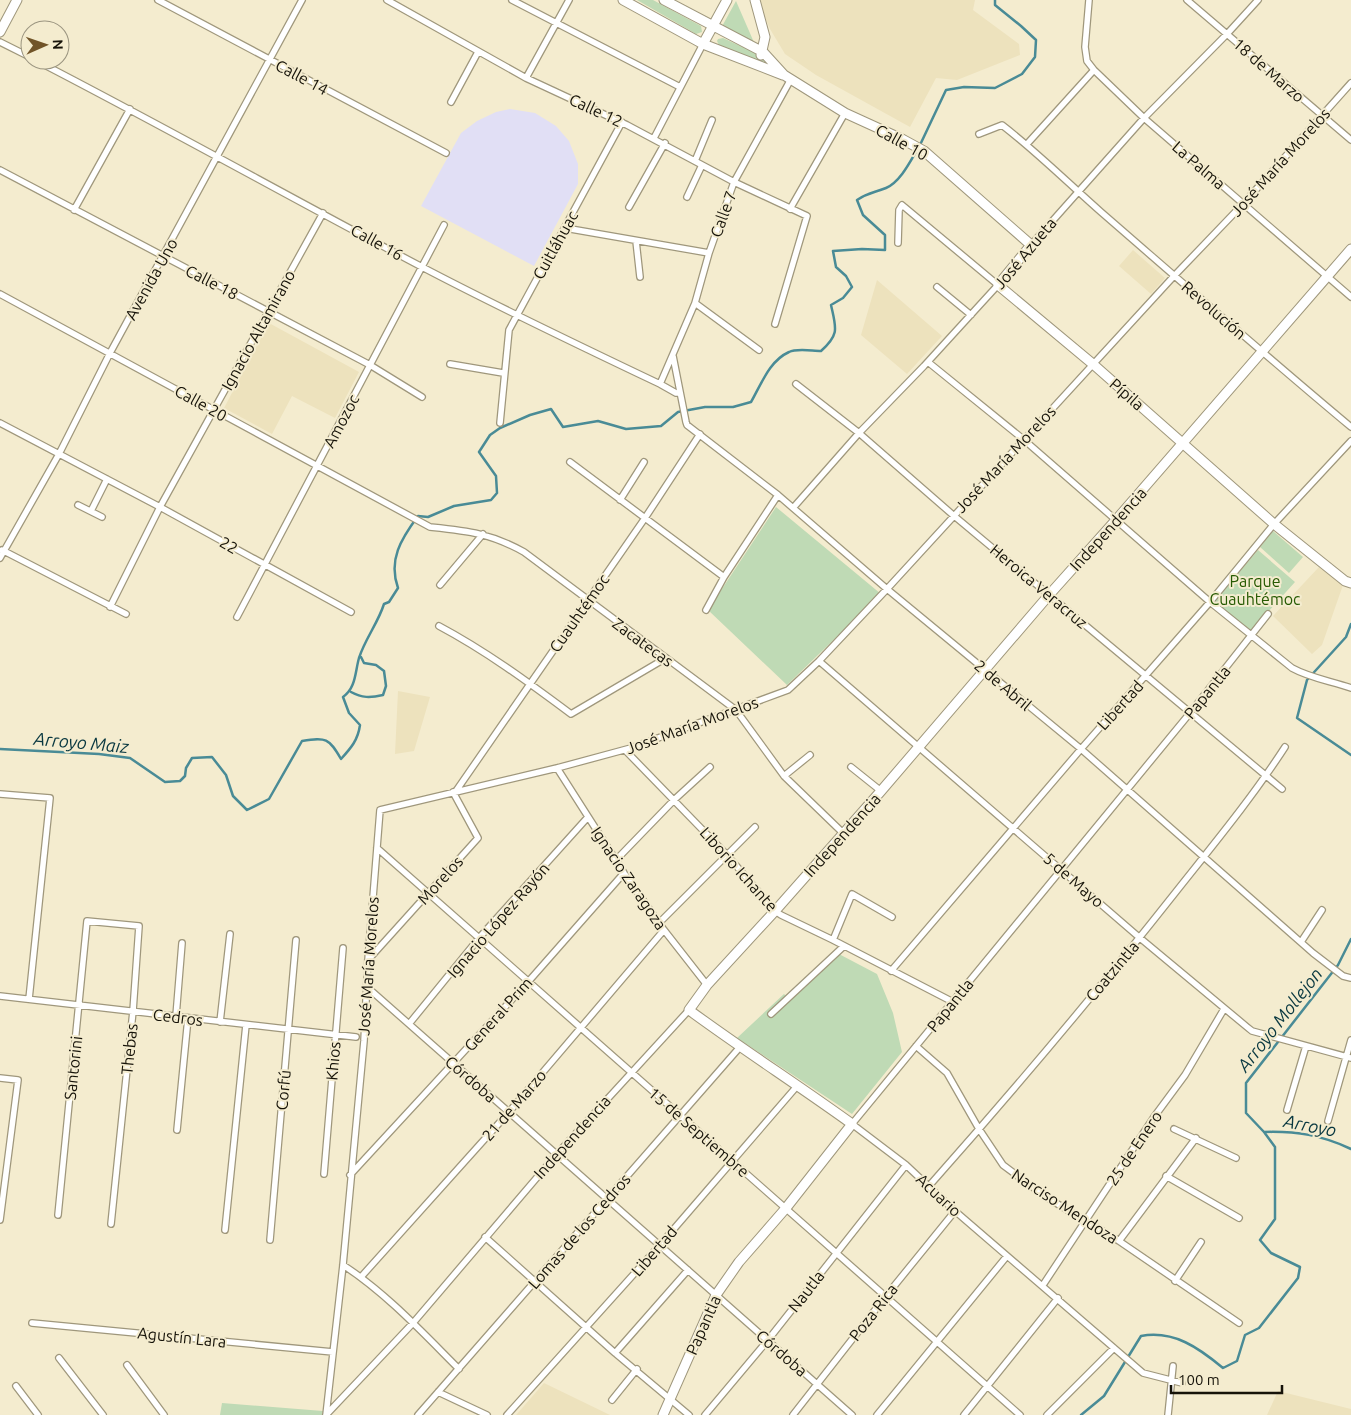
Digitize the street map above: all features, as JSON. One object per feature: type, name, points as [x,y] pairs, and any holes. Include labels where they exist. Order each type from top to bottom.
[{"type":"main road","points":[[0,32],[17,0]]},
{"type":"main road","name":"Calle 10","points":[[623,0],[703,44],[788,77],[845,113],[924,151],[1031,245]]},
{"type":"main road","name":"Calle 10","points":[[664,0],[763,52],[788,77]]},
{"type":"main road","points":[[703,44],[714,27],[727,0]]},
{"type":"main road","points":[[755,0],[765,37],[763,52],[756,65]]},
{"type":"main road","name":"José Azueta","points":[[998,286],[1031,245]]},
{"type":"main road","name":"Independencia","points":[[689,1010],[707,985],[880,792],[1351,249]]},
{"type":"main road","name":"Pípila","points":[[998,286],[1094,365],[1274,524],[1348,582]]},
{"type":"main road","name":"Acuario","points":[[689,1010],[852,1124]]},
{"type":"main road","name":"Papantla","points":[[663,1415],[716,1295],[739,1262],[786,1208],[852,1124]]},
{"type":"street","name":"Calle 14","points":[[158,0],[446,153]]},
{"type":"street","name":"Avenida Uno","points":[[0,558],[2,550],[59,454],[110,353],[302,0]]},
{"type":"street","name":"Calle 12","points":[[387,0],[526,78],[665,143],[734,182],[807,216],[775,324]]},
{"type":"street","points":[[512,0],[680,88]]},
{"type":"street","points":[[526,78],[569,0]]},
{"type":"street","points":[[1027,144],[1094,70],[1087,61],[1085,47],[1088,0]]},
{"type":"street","name":"18 de Marzo","points":[[1187,0],[1351,140]]},
{"type":"street","name":"José Azueta","points":[[1031,245],[1144,118],[1258,0]]},
{"type":"street","points":[[0,42],[20,52]]},
{"type":"street","points":[[654,138],[703,44]]},
{"type":"street","points":[[451,102],[478,52]]},
{"type":"street","name":"Calle 16","points":[[54,70],[422,267],[516,315],[680,394]]},
{"type":"street","name":"La Palma","points":[[1094,70],[1144,118],[1351,297]]},
{"type":"street","name":"Calle 7","points":[[660,384],[696,303],[709,253],[734,182],[788,77]]},
{"type":"street","name":"José María Morelos","points":[[326,1415],[343,1265],[364,1041],[368,960],[380,810],[625,750],[788,690],[819,661],[887,589],[953,515],[1243,204],[1351,83]]},
{"type":"street","points":[[74,210],[130,109]]},
{"type":"street","points":[[790,209],[845,113]]},
{"type":"street","points":[[695,161],[712,120]]},
{"type":"street","name":"Cuitláhuac","points":[[500,423],[503,373],[509,330],[622,122]]},
{"type":"street","name":"Revolución","points":[[979,134],[1002,125],[1027,144],[1078,192],[1261,352],[1351,427]]},
{"type":"street","points":[[629,207],[665,143]]},
{"type":"street","points":[[687,197],[702,165]]},
{"type":"street","name":"Calle 18","points":[[0,170],[370,365],[422,397]]},
{"type":"street","name":"Pípila","points":[[898,243],[899,210],[902,205],[998,286]]},
{"type":"street","name":"Ignacio Altamirano","points":[[110,607],[160,507],[323,213]]},
{"type":"street","name":"Amozoc","points":[[238,617],[444,225]]},
{"type":"street","points":[[565,228],[709,253]]},
{"type":"street","points":[[636,241],[640,276]]},
{"type":"street","name":"José Azueta","points":[[793,508],[859,433],[998,286]]},
{"type":"street","points":[[937,287],[971,315]]},
{"type":"street","name":"Calle 20","points":[[0,294],[402,512]]},
{"type":"street","points":[[696,303],[759,350]]},
{"type":"street","points":[[673,356],[686,422],[700,434]]},
{"type":"street","points":[[928,362],[1024,439],[1251,637],[1303,674],[1329,680],[1351,688]]},
{"type":"street","points":[[450,364],[503,373]]},
{"type":"street","name":"Heroica Veracruz","points":[[796,384],[859,433],[953,515],[1282,788]]},
{"type":"street","name":"22","points":[[0,423],[160,507],[351,612]]},
{"type":"street","name":"2 de Abril","points":[[700,434],[778,495],[887,589],[1081,749],[1301,942],[1343,976],[1351,978]]},
{"type":"street","name":"Cuauhtémoc","points":[[455,792],[645,518],[700,434]]},
{"type":"street","name":"Libertad","points":[[891,971],[1210,602],[1274,524],[1351,441]]},
{"type":"street","points":[[570,462],[724,577]]},
{"type":"street","points":[[620,500],[644,462]]},
{"type":"street","points":[[91,510],[107,479]]},
{"type":"street","points":[[706,610],[724,577],[778,495]]},
{"type":"street","points":[[78,505],[102,517]]},
{"type":"street","name":"Zacatecas","points":[[402,512],[430,527],[483,534],[504,541],[524,552],[587,601],[736,710],[784,776],[843,834]]},
{"type":"street","points":[[440,585],[483,534]]},
{"type":"street","points":[[2,550],[126,614]]},
{"type":"street","name":"Papantla","points":[[852,1124],[1190,713],[1268,614]]},
{"type":"street","points":[[439,626],[470,643],[570,714],[666,658]]},
{"type":"street","name":"5 de Mayo","points":[[819,661],[1224,1009],[1252,1030],[1348,1058]]},
{"type":"street","name":"Coatzintla","points":[[929,1186],[1140,938],[1266,776],[1285,747]]},
{"type":"street","name":"Liborio Ichante","points":[[625,750],[728,854],[781,916],[833,940],[953,1002]]},
{"type":"street","points":[[784,776],[810,755]]},
{"type":"street","points":[[616,860],[710,766]]},
{"type":"street","name":"Ignacio Zaragoza","points":[[557,768],[624,873],[664,930],[707,985]]},
{"type":"street","points":[[851,768],[880,792]]},
{"type":"street","name":"Morelos","points":[[368,960],[478,838],[455,792]]},
{"type":"street","points":[[0,794],[50,798],[29,999]]},
{"type":"street","name":"Ignacio López Rayón","points":[[409,1024],[479,938],[588,817]]},
{"type":"street","points":[[659,922],[755,827]]},
{"type":"street","name":"15 de Septiembre","points":[[377,848],[1020,1415]]},
{"type":"street","name":"General Prim","points":[[350,1176],[454,1064],[624,873]]},
{"type":"street","points":[[833,940],[852,894],[892,917]]},
{"type":"street","points":[[1301,942],[1322,910]]},
{"type":"street","name":"Santorini","points":[[58,1215],[87,921]]},
{"type":"street","name":"Thebas","points":[[87,921],[139,926],[133,1012],[110,1224]]},
{"type":"street","name":"21 de Marzo","points":[[362,1277],[509,1112],[664,930]]},
{"type":"street","points":[[220,1022],[230,934]]},
{"type":"street","name":"Corfú","points":[[270,1240],[296,940]]},
{"type":"street","points":[[176,1016],[182,943]]},
{"type":"street","points":[[771,1014],[844,946]]},
{"type":"street","name":"Khios","points":[[324,1174],[343,948]]},
{"type":"street","name":"Córdoba","points":[[367,987],[852,1415]]},
{"type":"street","name":"Cedros","points":[[0,996],[356,1037]]},
{"type":"street","name":"25 de Enero","points":[[1042,1285],[1154,1117],[1185,1075],[1224,1009]]},
{"type":"street","name":"Independencia","points":[[326,1415],[413,1322],[557,1154],[689,1010]]},
{"type":"street","points":[[177,1130],[188,1018]]},
{"type":"street","points":[[226,1230],[246,1025]]},
{"type":"street","points":[[1328,1121],[1348,1058],[1351,1040]]},
{"type":"street","name":"Narciso Mendoza","points":[[916,1046],[947,1073],[979,1129],[1003,1165],[1046,1197],[1119,1241],[1239,1323]]},
{"type":"street","points":[[1287,1110],[1306,1046]]},
{"type":"street","name":"Lomas de los Cedros","points":[[418,1415],[740,1047]]},
{"type":"street","points":[[0,1078],[18,1080],[0,1220]]},
{"type":"street","name":"Libertad","points":[[507,1415],[660,1245],[798,1085]]},
{"type":"street","name":"Acuario","points":[[852,1124],[906,1165],[955,1211],[1143,1373],[1182,1383]]},
{"type":"street","points":[[1174,1129],[1236,1158]]},
{"type":"street","points":[[1119,1241],[1196,1138]]},
{"type":"street","name":"Nautla","points":[[705,1415],[768,1340],[906,1165]]},
{"type":"street","points":[[1166,1176],[1240,1218]]},
{"type":"street","name":"Poza Rica","points":[[793,1415],[955,1211]]},
{"type":"street","points":[[485,1237],[689,1415]]},
{"type":"street","points":[[1175,1281],[1201,1242]]},
{"type":"street","points":[[878,1415],[936,1341],[1007,1256]]},
{"type":"street","points":[[343,1265],[362,1277],[413,1322],[459,1369]]},
{"type":"street","points":[[616,1353],[688,1270]]},
{"type":"street","points":[[964,1415],[1058,1298]]},
{"type":"street","name":"Agustín Lara","points":[[32,1323],[333,1352]]},
{"type":"street","points":[[1047,1415],[1114,1348]]},
{"type":"street","points":[[59,1358],[103,1415]]},
{"type":"street","points":[[128,1365],[164,1415]]},
{"type":"street","points":[[1168,1415],[1173,1366]]},
{"type":"street","points":[[612,1400],[637,1369]]},
{"type":"street","points":[[16,1386],[38,1415]]},
{"type":"street","points":[[438,1392],[487,1415]]},
{"type":"shaded area","points":[[759,0],[975,0],[973,10],[1019,44],[1020,55],[957,80],[936,78],[910,127],[816,75],[785,54],[770,29]]},
{"type":"shaded area","points":[[510,109],[535,113],[556,126],[569,141],[578,164],[578,184],[534,266],[421,206],[461,133],[477,121],[496,112]]},
{"type":"shaded area","points":[[1133,250],[1165,278],[1151,294],[1119,266]]},
{"type":"shaded area","points":[[877,280],[942,336],[907,374],[861,335]]},
{"type":"shaded area","points":[[269,323],[359,372],[335,418],[292,396],[272,434],[224,408]]},
{"type":"shaded area","points":[[1319,567],[1343,585],[1322,645],[1312,654],[1273,616]]},
{"type":"shaded area","points":[[398,691],[430,697],[414,751],[395,754]]},
{"type":"shaded area","points":[[544,1383],[610,1415],[516,1415]]},
{"type":"shaded area","points":[[1278,1391],[1351,1409],[1351,1415],[1267,1415]]},
{"type":"green space","points":[[637,0],[653,0],[701,26],[702,32],[696,34]]},
{"type":"green space","points":[[736,1],[756,47],[720,30]]},
{"type":"green space","points":[[723,38],[766,58],[768,64],[762,66],[719,45],[718,39]]},
{"type":"green space","points":[[776,507],[881,594],[787,685],[708,610]]},
{"type":"green space","points":[[1273,531],[1303,557],[1289,573],[1260,547]]},
{"type":"green space","name":"Parque Cuauhtémoc","points":[[1258,550],[1295,582],[1250,632],[1214,602]]},
{"type":"green space","points":[[837,953],[877,974],[893,1013],[902,1052],[852,1114],[737,1038],[784,994],[789,999]]},
{"type":"green space","points":[[222,1403],[323,1411],[322,1415],[220,1415]]},
{"type":"waterway","name":"Arroyo Maiz","points":[[920,145],[946,90],[964,87],[995,88],[1022,74],[1035,57],[1036,40],[995,5],[995,0]]},
{"type":"waterway","name":"Arroyo Maiz","points":[[0,749],[99,754],[130,758],[165,782],[180,781],[185,776],[186,768],[192,758],[212,757],[226,775],[233,796],[247,810],[269,799],[302,741],[322,739],[330,743],[341,759],[354,744],[360,725],[349,713],[343,697],[353,684],[359,658],[384,604],[389,602],[398,588],[395,578],[395,559],[398,550],[406,533],[418,516],[428,517],[454,506],[491,500],[497,493],[496,476],[479,452],[490,435],[500,428],[530,415],[551,409],[563,427],[598,421],[626,429],[661,426],[678,412],[705,407],[733,407],[751,402],[766,374],[782,356],[796,350],[821,351],[831,340],[835,330],[831,305],[843,298],[852,287],[846,276],[836,267],[833,251],[885,250],[885,235],[863,215],[857,200],[865,195],[886,188],[896,181],[917,150]]},
{"type":"waterway","name":"Arroyo Mollejon","points":[[1351,624],[1346,637],[1307,680],[1297,718],[1351,755]]},
{"type":"waterway","name":"Arroyo Maiz","points":[[351,692],[363,696],[378,696],[383,695],[386,686],[384,671],[376,665],[364,663],[361,657]]},
{"type":"waterway","name":"Arroyo Mollejon","points":[[1081,1415],[1104,1396],[1141,1336],[1153,1335],[1175,1338],[1205,1354],[1223,1368],[1237,1361],[1245,1335],[1259,1328],[1298,1278],[1300,1267],[1271,1253],[1260,1240],[1275,1219],[1275,1147],[1246,1113],[1246,1083],[1338,965],[1351,939]]},
{"type":"waterway","name":"Arroyo","points":[[1264,1132],[1287,1132],[1309,1135],[1330,1140],[1351,1149]]}]
